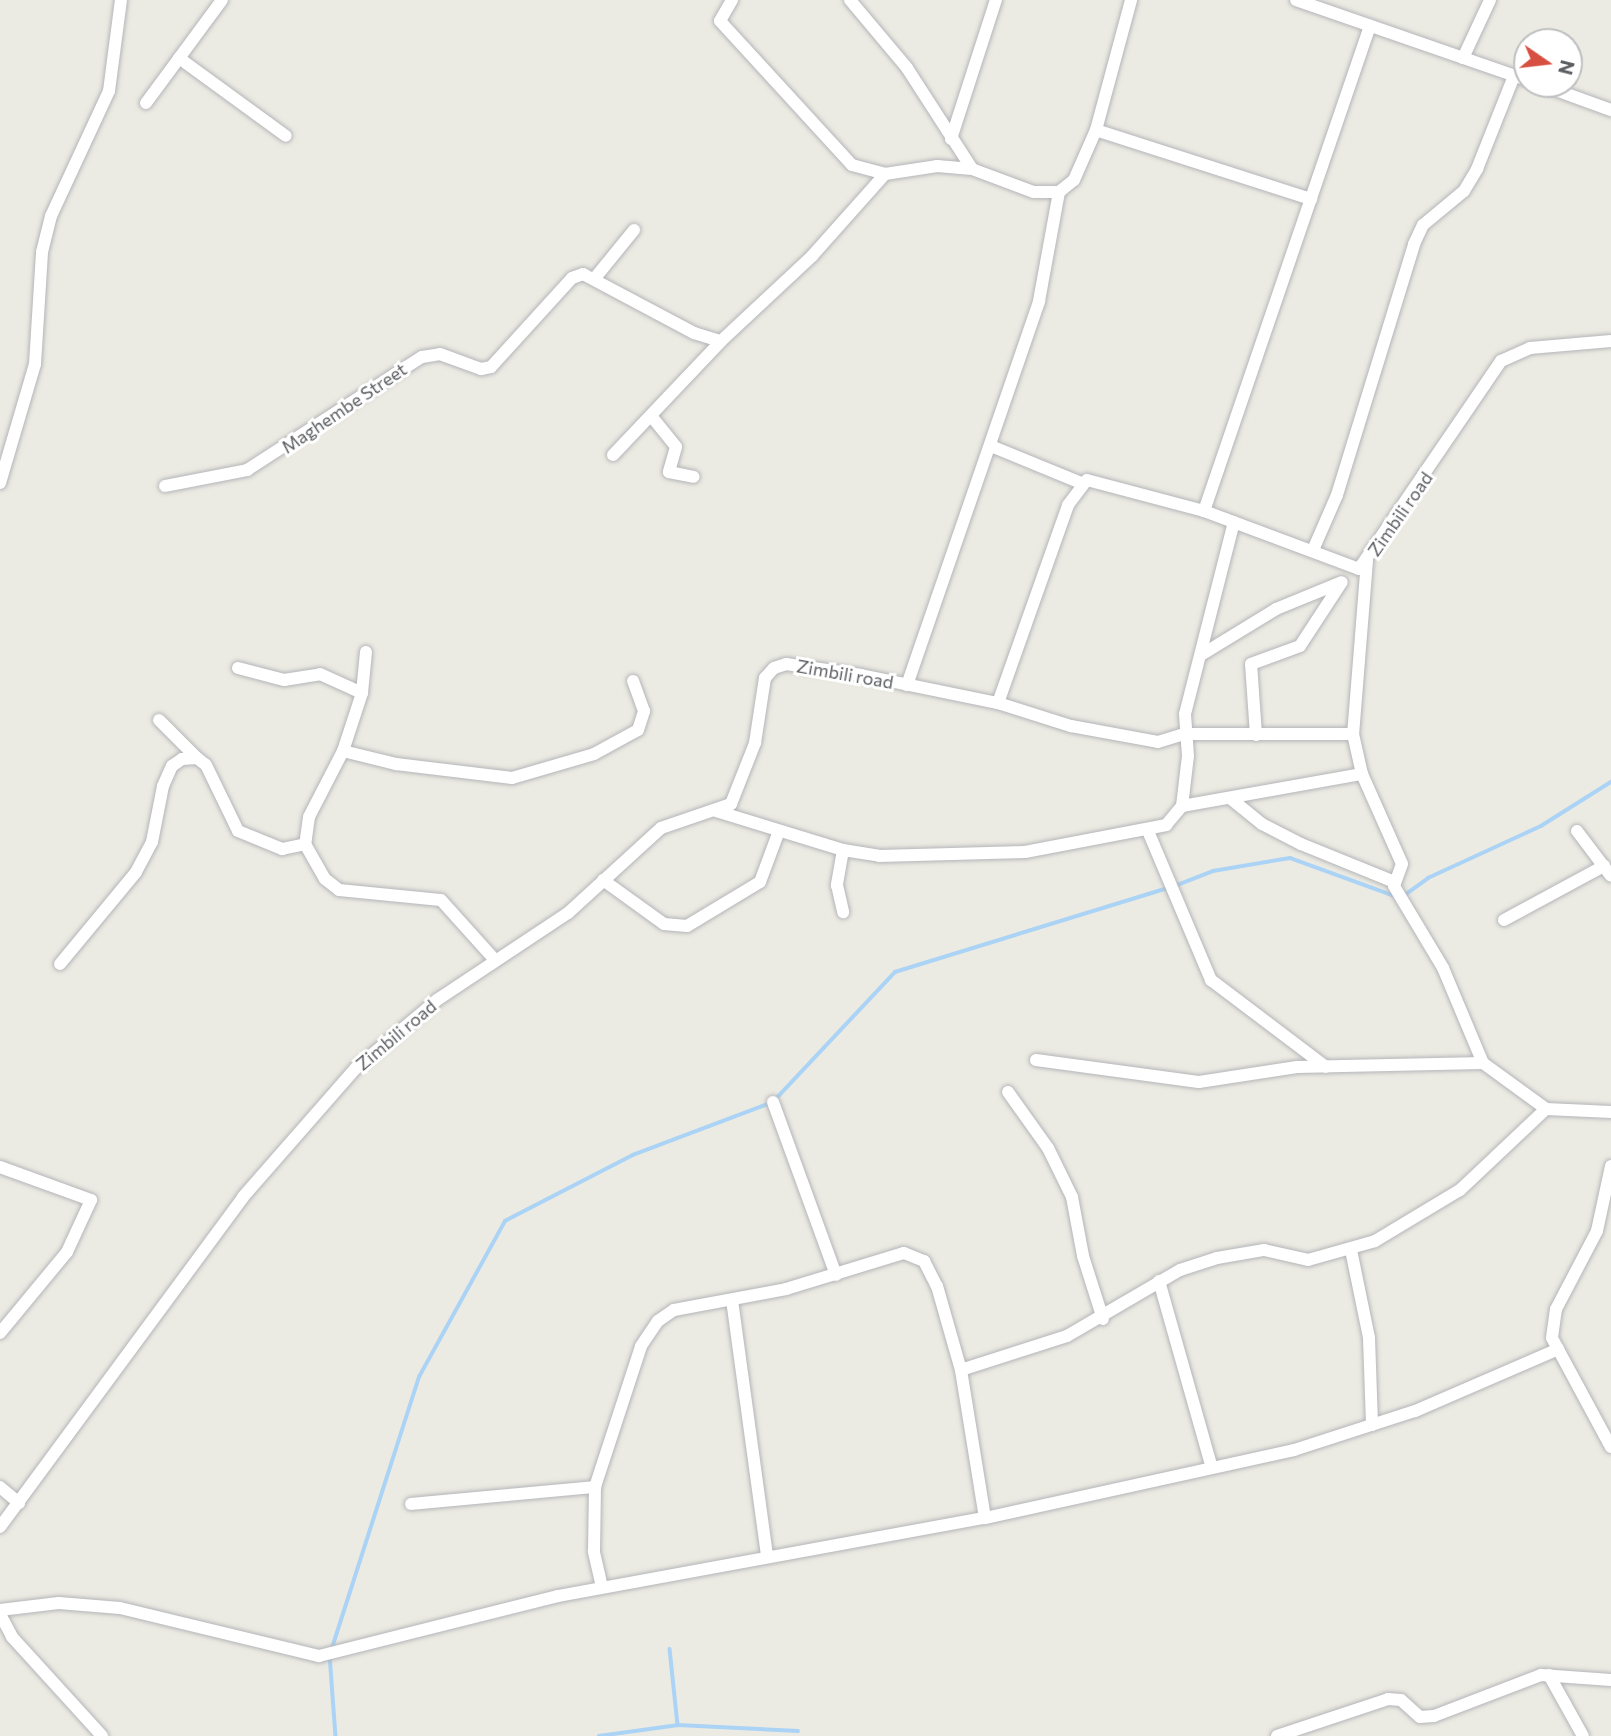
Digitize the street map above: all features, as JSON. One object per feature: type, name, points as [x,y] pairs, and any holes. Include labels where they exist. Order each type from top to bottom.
[{"type":"street","points":[[0,483],[35,364],[42,252],[51,216],[109,91],[121,0]]},
{"type":"street","points":[[146,103],[222,0]]},
{"type":"street","points":[[732,0],[720,21],[852,165],[885,174],[937,166],[972,169],[1034,192],[1059,192],[1074,180],[1096,130],[1131,0]]},
{"type":"street","points":[[850,0],[907,68],[972,169]]},
{"type":"street","points":[[951,139],[996,0]]},
{"type":"street","points":[[1296,0],[1318,4],[1370,26],[1513,76]]},
{"type":"street","points":[[1463,58],[1490,0]]},
{"type":"street","points":[[1204,511],[1370,26]]},
{"type":"street","points":[[179,58],[286,136]]},
{"type":"street","points":[[1314,550],[1337,495],[1423,225],[1464,191],[1477,169],[1513,79]]},
{"type":"street","points":[[1578,98],[1611,110]]},
{"type":"street","points":[[1096,130],[1311,199]]},
{"type":"street","points":[[613,455],[652,417],[721,341],[812,256],[885,174]]},
{"type":"street","points":[[907,685],[1040,300],[1059,192]]},
{"type":"street","points":[[634,230],[594,278],[694,333],[721,341]]},
{"type":"street","name":"Maghembe Street","points":[[165,486],[247,470],[431,354],[481,369],[491,367],[572,278],[594,278]]},
{"type":"street","name":"Zimbili road","points":[[1080,483],[1096,479],[1204,511],[1314,550],[1355,570],[1367,561],[1501,361],[1530,348],[1555,350],[1611,341]]},
{"type":"street","points":[[652,417],[676,447],[669,472],[694,478]]},
{"type":"street","points":[[991,446],[1080,483],[1057,533],[998,703]]},
{"type":"street","points":[[716,811],[843,850],[879,856],[980,855],[1069,847],[1166,825],[1182,806],[1188,695],[1201,655],[1234,522]]},
{"type":"street","points":[[1367,561],[1353,734],[1362,774],[1402,864],[1392,881]]},
{"type":"street","points":[[1256,735],[1251,664],[1300,646],[1341,583],[1355,570]]},
{"type":"street","points":[[1201,655],[1276,609],[1341,583]]},
{"type":"street","points":[[366,652],[362,693],[343,751],[309,817],[305,845],[325,879],[339,890],[441,900],[495,960]]},
{"type":"street","name":"Zimbili road","points":[[0,1527],[243,1197],[322,1101],[404,1027],[495,960],[533,940],[661,828],[716,811],[738,794],[755,743],[765,678],[774,667],[786,664],[907,685],[998,703],[1071,726],[1158,742],[1185,734],[1353,734]]},
{"type":"street","points":[[238,668],[284,680],[320,674],[362,693]]},
{"type":"street","points":[[343,751],[396,764],[512,778],[594,754],[638,730],[644,711],[634,681]]},
{"type":"street","points":[[159,720],[197,758],[238,831],[282,849],[305,845]]},
{"type":"street","points":[[60,964],[136,872],[152,842],[172,765],[197,758]]},
{"type":"street","points":[[1182,806],[1362,774]]},
{"type":"street","points":[[1230,798],[1281,834],[1392,881],[1443,968],[1483,1063],[1546,1110],[1611,1112]]},
{"type":"street","points":[[603,880],[664,924],[687,926],[760,882],[779,831]]},
{"type":"street","points":[[1148,831],[1211,981],[1326,1067]]},
{"type":"street","points":[[1504,920],[1607,871],[1577,831]]},
{"type":"street","points":[[843,850],[837,885],[843,912]]},
{"type":"street","points":[[1036,1060],[1199,1082],[1326,1067],[1483,1063]]},
{"type":"street","points":[[1008,1092],[1048,1148],[1072,1197],[1083,1256],[1104,1319]]},
{"type":"street","points":[[773,1102],[836,1275]]},
{"type":"street","points":[[961,1370],[1027,1353],[1104,1319],[1159,1281],[1217,1258],[1264,1250],[1308,1260],[1351,1251],[1448,1199],[1546,1110]]},
{"type":"street","points":[[1611,1166],[1592,1243],[1554,1317],[1552,1338],[1611,1447]]},
{"type":"street","points":[[0,1167],[91,1200],[67,1252],[0,1333]]},
{"type":"street","points":[[1351,1251],[1369,1338],[1372,1424]]},
{"type":"street","points":[[602,1587],[594,1551],[595,1487],[637,1359],[658,1321],[674,1310],[732,1300],[836,1275],[904,1254],[924,1261],[961,1370],[985,1518]]},
{"type":"street","points":[[1159,1281],[1212,1468]]},
{"type":"street","points":[[732,1300],[767,1557]]},
{"type":"street","points":[[102,1736],[12,1637],[0,1612],[59,1603],[120,1608],[319,1656],[602,1587],[985,1518],[1212,1468],[1372,1424],[1489,1383],[1558,1349]]},
{"type":"street","points":[[0,1487],[19,1503]]},
{"type":"street","points":[[411,1504],[595,1487]]},
{"type":"street","points":[[1549,1675],[1583,1736]]},
{"type":"street","points":[[1277,1736],[1388,1699],[1401,1700],[1420,1717],[1434,1716],[1549,1675],[1611,1680]]},
{"type":"waterway","points":[[1405,895],[1428,878],[1541,826],[1611,782]]},
{"type":"waterway","points":[[1175,886],[1213,871],[1290,858],[1395,896]]},
{"type":"waterway","points":[[332,1648],[419,1377],[505,1221],[633,1155],[773,1102],[895,972],[1168,888]]},
{"type":"waterway","points":[[670,1649],[678,1725]]},
{"type":"waterway","points":[[330,1655],[336,1736]]},
{"type":"waterway","points":[[599,1736],[678,1725],[798,1731]]}]
